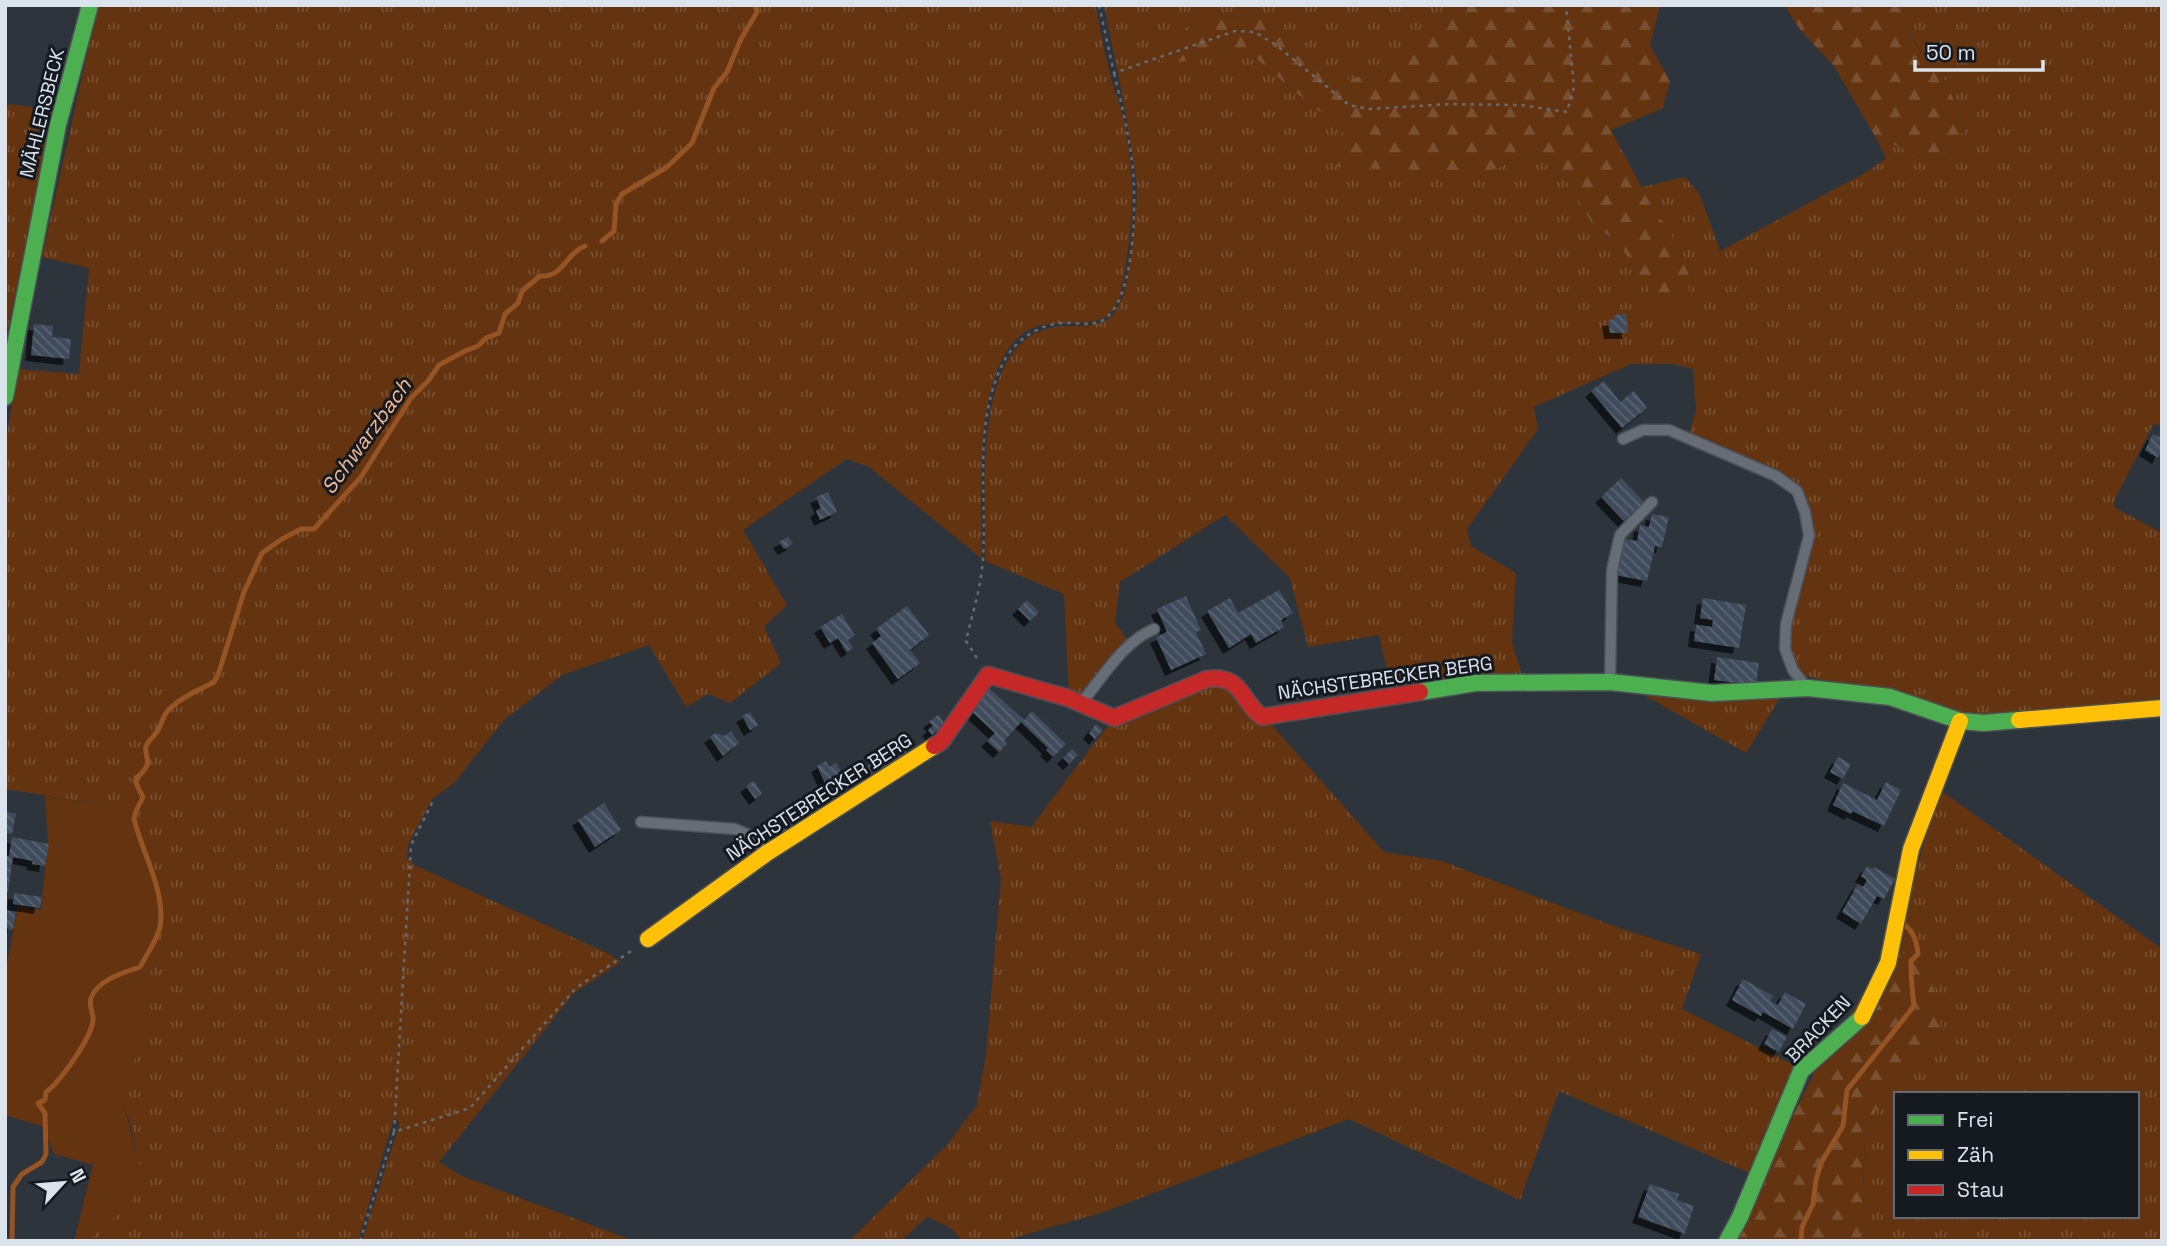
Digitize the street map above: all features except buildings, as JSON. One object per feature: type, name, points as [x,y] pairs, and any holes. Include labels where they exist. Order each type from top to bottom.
[{"type":"street","name":"MÄHLERSBECK","points":[[5,397],[58,125],[90,5]]},
{"type":"street","name":"NÄCHSTEBRECKER BERG","points":[[648,939],[767,853],[941,742],[988,675],[1081,704],[1114,718],[1207,679],[1219,677],[1229,678],[1239,687],[1252,711],[1262,717],[1475,683],[1610,682],[1712,693],[1808,688],[1890,697],[1960,721],[1984,723],[2162,708]]},
{"type":"street","name":"BRACKEN","points":[[1727,1241],[1740,1217],[1801,1071],[1865,1014],[1888,963],[1911,849],[1960,721]]},
{"type":"lane","points":[[1623,439],[1643,430],[1669,430],[1776,476],[1797,491],[1810,536],[1786,624],[1785,649],[1793,670],[1808,688]]},
{"type":"lane","points":[[1610,682],[1612,570],[1620,535],[1652,502]]},
{"type":"lane","points":[[1081,704],[1127,647],[1142,634],[1154,629]]},
{"type":"lane","points":[[641,822],[735,830],[753,837],[767,853]]},
{"type":"path","points":[[988,675],[966,641],[983,562],[985,518],[982,445],[994,388],[1012,349],[1027,335],[1061,323],[1098,322],[1112,313],[1125,289],[1134,187],[1124,113],[1098,5]]},
{"type":"path","points":[[1114,73],[1235,32],[1255,32],[1276,45],[1349,105],[1369,109],[1450,104],[1521,105],[1567,112],[1574,87],[1566,5]]},
{"type":"path","points":[[360,1241],[394,1132],[411,845],[433,801]]},
{"type":"path","points":[[394,1132],[470,1108],[576,988],[648,939]]},
{"type":"green space","points":[[98,5],[1095,5],[1124,122],[1130,159],[1132,213],[1123,285],[1116,305],[1106,317],[1089,322],[1041,325],[1017,339],[1001,362],[990,392],[984,427],[981,558],[869,467],[847,459],[743,530],[787,605],[764,627],[781,663],[730,703],[708,694],[686,707],[649,645],[562,675],[504,720],[454,783],[432,799],[408,845],[407,859],[413,862],[412,864],[607,953],[621,962],[574,993],[439,1162],[462,1176],[634,1241],[362,1241],[400,1123],[394,1118],[358,1241],[88,1241],[137,1154],[124,1105],[131,1070],[147,1024],[99,804],[5,789],[5,449],[17,369],[79,374],[89,268],[42,257]]},
{"type":"green space","points":[[1104,5],[1471,5],[1378,73],[1348,79],[1301,59],[1255,13],[1188,26],[1156,67],[1235,49],[1258,60],[1302,98],[1344,127],[1339,166],[1426,171],[1492,170],[1527,155],[1554,158],[1593,225],[1617,241],[1666,313],[1642,187],[1685,177],[1700,195],[1720,251],[1870,170],[1886,158],[1876,138],[1918,156],[1948,151],[1966,128],[1939,66],[1922,52],[1898,17],[1911,5],[2162,5],[2162,427],[2154,423],[2115,499],[2114,507],[2162,533],[2162,698],[1980,718],[1802,675],[1791,653],[1791,628],[1813,538],[1801,490],[1689,434],[1696,410],[1693,369],[1672,364],[1631,364],[1534,407],[1538,429],[1467,529],[1471,546],[1516,573],[1512,642],[1523,680],[1392,691],[1379,635],[1308,647],[1290,578],[1225,515],[1120,582],[1115,623],[1128,641],[1081,699],[1069,695],[1064,594],[985,561],[985,467],[994,396],[1005,366],[1022,343],[1046,329],[1101,323],[1115,312],[1125,290],[1137,188]]},
{"type":"green space","points":[[1471,5],[1660,5],[1650,46],[1670,81],[1663,108],[1611,130],[1645,194],[1688,262],[1689,295],[1666,314],[1617,241],[1593,225],[1554,158],[1527,155],[1492,170],[1443,183],[1426,171],[1338,167],[1338,147],[1343,127],[1313,107],[1258,60],[1234,49],[1155,68],[1188,26],[1255,13],[1301,59],[1348,79],[1378,73]]},
{"type":"green space","points":[[1784,5],[1911,5],[1898,17],[1922,53],[1939,66],[1966,128],[1948,151],[1917,156],[1876,138],[1834,66],[1801,31]]},
{"type":"green space","points":[[9,104],[55,110],[5,342],[5,113]]},
{"type":"green space","points":[[1220,682],[1269,722],[1384,852],[1441,861],[1619,928],[1701,954],[1682,1009],[1798,1067],[1752,1174],[1559,1091],[1520,1200],[1349,1119],[1104,1212],[1003,1241],[963,1241],[949,1227],[927,1217],[901,1241],[849,1241],[946,1146],[977,1105],[986,1055],[1001,878],[990,821],[1031,827],[1106,728]]},
{"type":"green space","points":[[1783,693],[1746,753],[1642,694]]},
{"type":"green space","points":[[1940,790],[2162,949],[2162,1241],[1861,1241],[1865,1140],[1884,1088],[1905,1064],[1938,999],[1921,961],[1892,949]]},
{"type":"green space","points":[[45,796],[135,810],[157,893],[147,1024],[131,1070],[124,1105],[145,1185],[124,1209],[88,1241],[74,1241],[93,1165],[54,1154],[44,1127],[5,1115],[5,974],[18,906],[41,910],[48,842]]},
{"type":"green space","points":[[1893,949],[1922,961],[1938,999],[1941,1027],[1884,1089],[1865,1139],[1861,1241],[1731,1241],[1823,1055]]},
{"type":"waterway","name":"Schwarzbach","points":[[602,241],[614,231],[616,204],[622,194],[667,167],[692,143],[714,88],[727,72],[741,39],[757,12],[755,5]]},
{"type":"waterway","name":"Schwarzbach","points":[[12,1241],[13,1187],[22,1174],[42,1162],[46,1154],[45,1113],[38,1103],[45,1100],[46,1092],[67,1069],[87,1037],[93,1020],[90,1001],[94,992],[112,978],[140,967],[160,927],[157,886],[134,819],[143,797],[136,778],[148,763],[147,744],[176,703],[214,682],[244,592],[262,553],[301,529],[314,529],[361,477],[411,398],[439,365],[499,333],[505,314],[518,303],[522,291],[540,276],[554,273],[585,246]]},
{"type":"waterway","points":[[1801,1241],[1802,1227],[1813,1204],[1821,1163],[1843,1126],[1847,1090],[1914,1006],[1911,961],[1918,954],[1915,939],[1906,926]]},
{"type":"traffic: fast","points":[[5,397],[58,125],[90,5]]},
{"type":"traffic: fast","points":[[1420,692],[1475,683],[1610,682],[1712,693],[1808,688],[1890,697],[1960,721],[1984,723],[2019,720]]},
{"type":"traffic: fast","points":[[1727,1241],[1740,1217],[1801,1071],[1862,1017]]},
{"type":"traffic: slow","points":[[2019,720],[2162,708]]},
{"type":"traffic: slow","points":[[1862,1017],[1888,963],[1911,849],[1960,721]]},
{"type":"traffic: slow","points":[[648,939],[767,853],[934,746]]},
{"type":"traffic: jam","points":[[934,746],[941,742],[988,675],[1068,698],[1114,718],[1207,679],[1219,679],[1234,685],[1262,717],[1420,692]]}]
